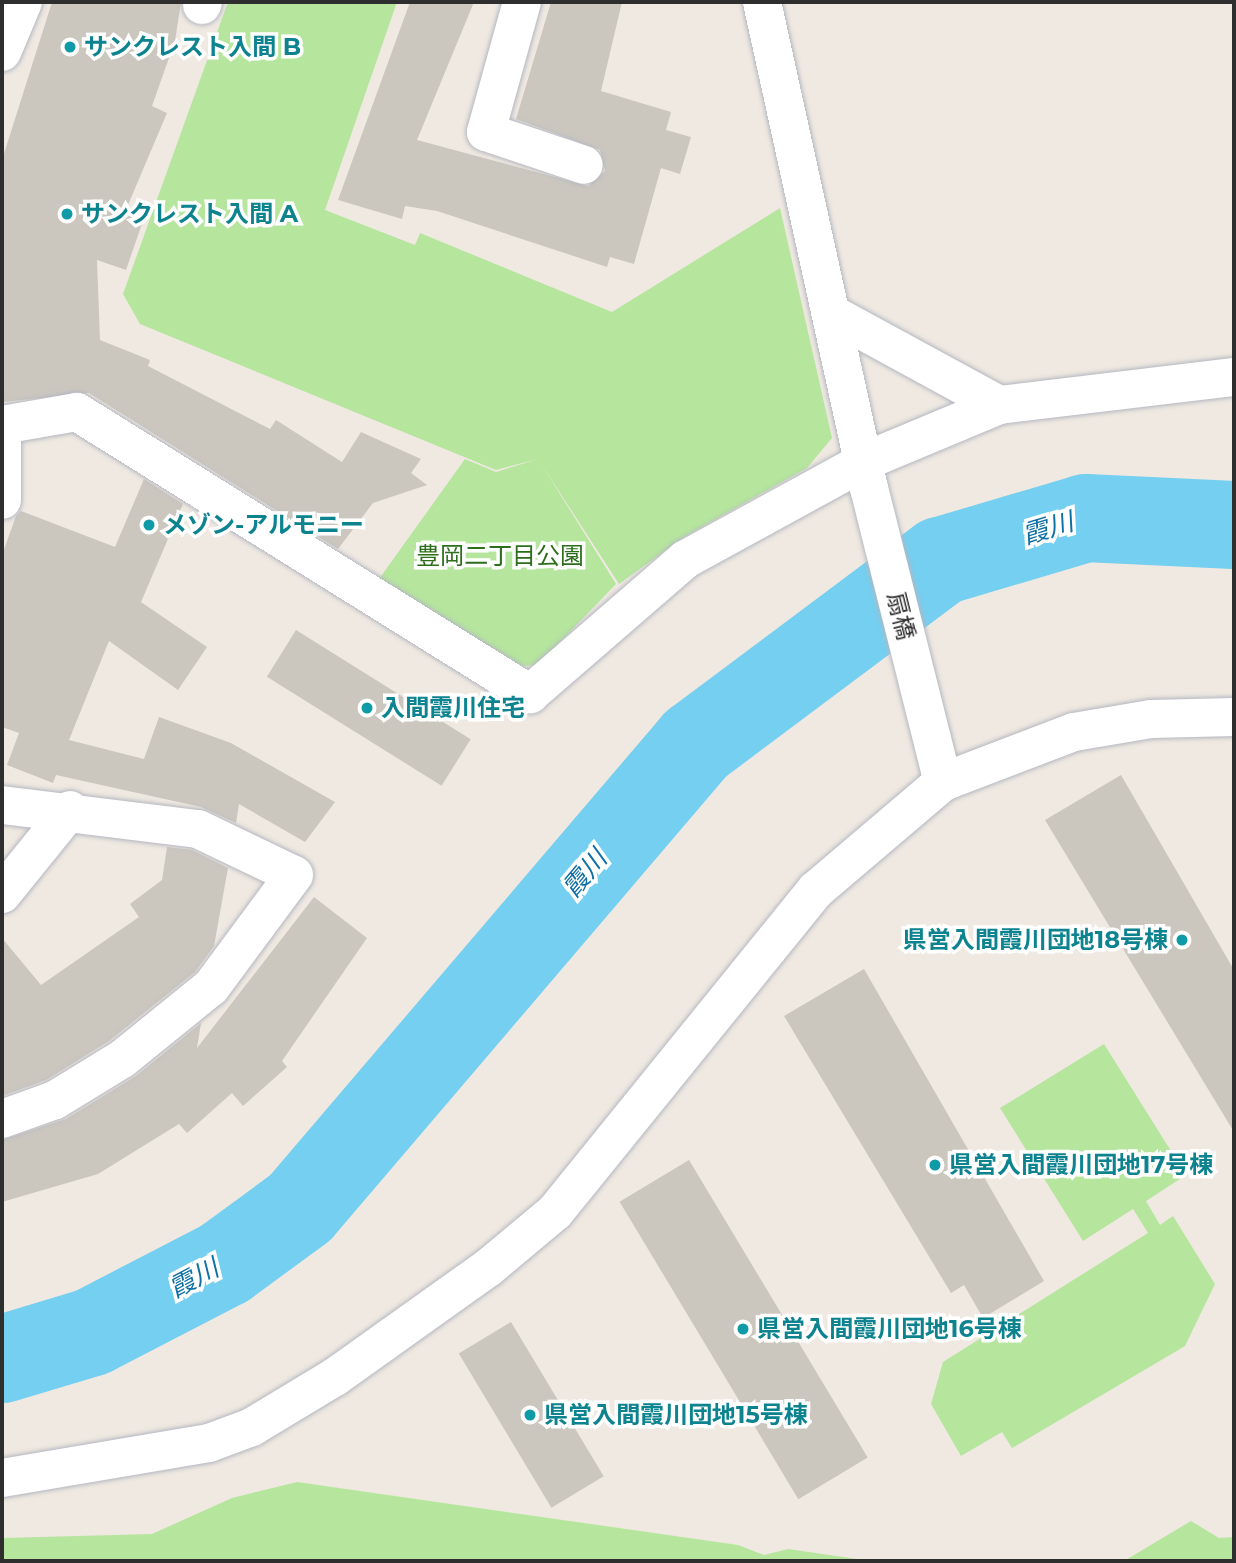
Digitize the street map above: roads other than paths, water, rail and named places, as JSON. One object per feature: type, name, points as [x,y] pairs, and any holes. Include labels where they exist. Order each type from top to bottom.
[{"type":"street","points":[[2,52],[23,2]]},
{"type":"street","points":[[522,2],[486,132],[584,165]]},
{"type":"street","name":"扇橋","points":[[762,2],[866,475],[943,782]]},
{"type":"street","points":[[832,314],[999,405]]},
{"type":"street","points":[[2,500],[2,425],[77,412],[530,694],[686,559],[866,475],[999,405],[1234,377]]},
{"type":"street","points":[[2,1478],[209,1443],[252,1427],[335,1377],[488,1268],[555,1212],[816,890],[943,782],[1074,732],[1151,719],[1234,717]]},
{"type":"street","points":[[2,805],[70,810],[198,829],[294,875],[211,988],[122,1059],[55,1100],[2,1119]]},
{"type":"street","points":[[2,894],[70,810]]},
{"type":"waterway","name":"霞川","points":[[2,1359],[92,1332],[225,1263],[300,1208],[696,744],[941,561],[1086,518],[1234,525]]},
{"type":"place","name":"サンクレスト入間 B","points":[[70,47]]},
{"type":"place","name":"サンクレスト入間 A","points":[[67,214]]},
{"type":"place","name":"メゾン-アルモニー","points":[[149,525]]},
{"type":"place","name":"入間霞川住宅","points":[[367,708]]},
{"type":"place","name":"県営入間霞川団地18号棟","points":[[1182,940]]},
{"type":"place","name":"県営入間霞川団地17号棟","points":[[935,1165]]},
{"type":"place","name":"県営入間霞川団地16号棟","points":[[743,1329]]},
{"type":"place","name":"県営入間霞川団地15号棟","points":[[530,1415]]},
{"type":"park label","name":"豊岡二丁目公園","points":[[500,556]]}]
